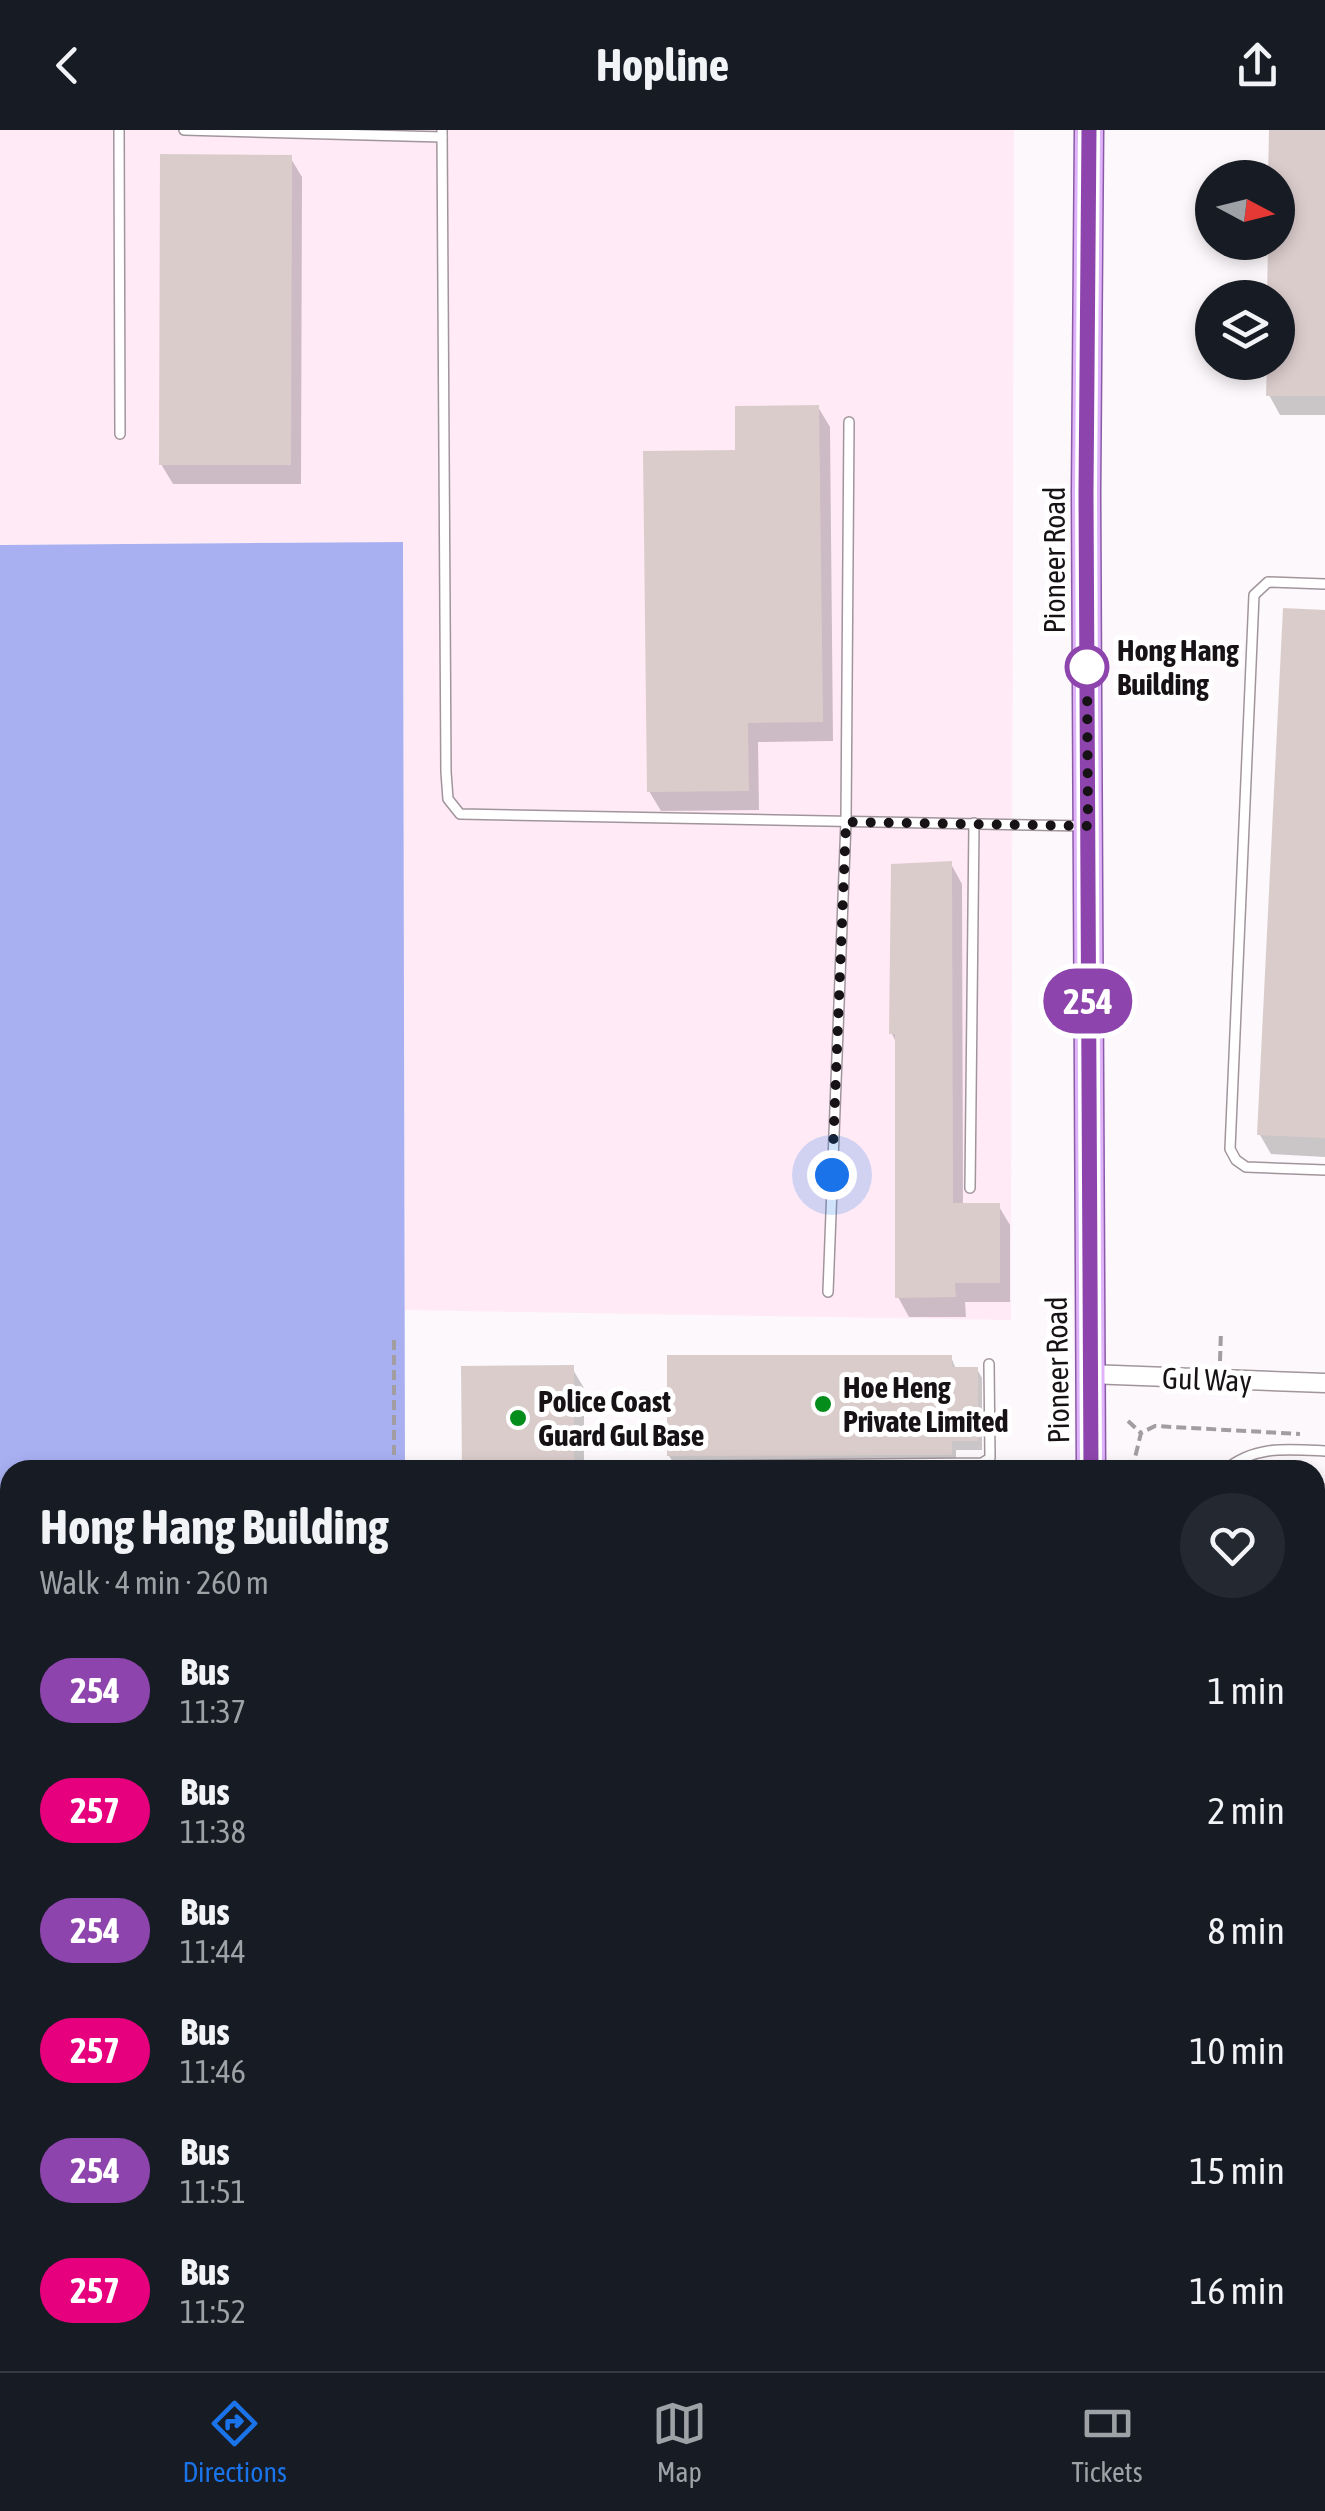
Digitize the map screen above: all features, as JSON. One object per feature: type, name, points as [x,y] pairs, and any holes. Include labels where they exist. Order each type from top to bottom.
[{"type":"main road","name":"Pioneer Road","points":[[1089,130],[1091,1460]]},
{"type":"street","name":"Gul Way","points":[[1089,1374],[1325,1384]]},
{"type":"lane","points":[[119,130],[120,434]]},
{"type":"lane","points":[[184,130],[442,134],[448,799],[460,814],[1088,826]]},
{"type":"lane","points":[[828,1292],[846,822],[849,422]]},
{"type":"lane","points":[[1325,584],[1268,582],[1254,596],[1230,1149],[1236,1160],[1246,1166],[1325,1170]]},
{"type":"lane","points":[[970,1188],[974,824]]},
{"type":"lane","points":[[987,1460],[989,1364]]},
{"type":"lane","points":[[1243,1460],[1274,1448],[1325,1451]]},
{"type":"path","points":[[1220,1362],[1221,1331]]},
{"type":"path","points":[[394,1340],[394,1460]]},
{"type":"path","points":[[1128,1421],[1141,1434]]},
{"type":"path","points":[[1134,1460],[1141,1434],[1155,1426],[1306,1434]]},
{"type":"shaded area","points":[[0,130],[1014,130],[1011,1320],[405,1310],[403,542],[0,545]]},
{"type":"water","points":[[403,542],[405,1460],[0,1460],[0,545]]},
{"type":"building","points":[[1269,130],[1325,130],[1325,396],[1266,396],[1266,380],[1295,380],[1295,280],[1267,280],[1268,260],[1295,260],[1295,160],[1268,160]]},
{"type":"building","points":[[160,154],[292,155],[291,465],[159,465]]},
{"type":"building","points":[[819,405],[823,722],[748,723],[749,791],[647,792],[643,451],[735,450],[735,406]]},
{"type":"building","points":[[1283,608],[1325,610],[1325,1138],[1257,1135]]},
{"type":"building","points":[[952,861],[953,1203],[1000,1203],[1000,1283],[955,1283],[956,1297],[895,1298],[895,1034],[889,1034],[891,864]]},
{"type":"building","name":"Hoe Heng Private Limited","points":[[667,1355],[952,1355],[952,1367],[978,1367],[978,1441],[952,1441],[952,1455],[667,1456]]},
{"type":"building","name":"Police Coast Guard Gul Base","points":[[574,1365],[574,1460],[462,1460],[461,1366]]},
{"type":"bus line","name":"254","points":[[1089,130],[1086,493],[1091,1460]]},
{"type":"place","name":"Hong Hang Building","points":[[1087,667]]},
{"type":"place","name":"Hoe Heng Private Limited","points":[[823,1404]]},
{"type":"place","name":"Police Coast Guard Gul Base","points":[[518,1418]]},
{"type":"route","points":[[832,1175],[846,822],[1088,826],[1087,667]]}]
